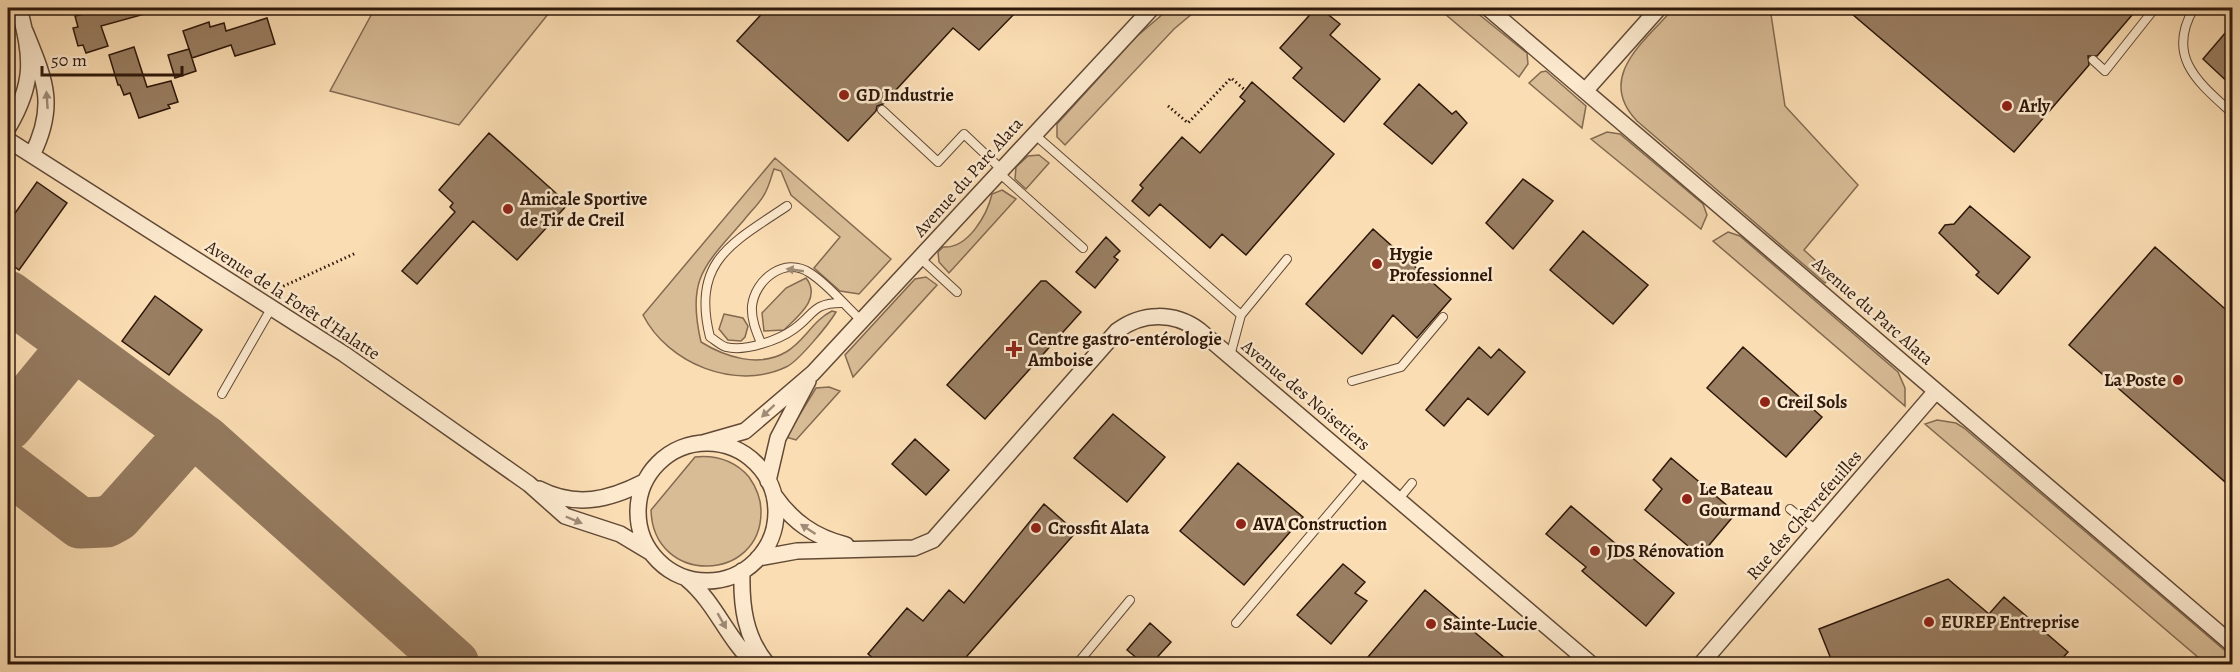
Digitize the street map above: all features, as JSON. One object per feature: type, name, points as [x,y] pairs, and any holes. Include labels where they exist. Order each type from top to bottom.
[{"type":"street","points":[[8,128],[25,96],[30,77],[20,8]]},
{"type":"street","name":"Avenue du Parc Alata","points":[[703,443],[745,431],[813,373],[1152,8]]},
{"type":"street","name":"Avenue du Parc Alata","points":[[1488,8],[2232,645]]},
{"type":"street","points":[[1586,91],[1659,8]]},
{"type":"street","points":[[25,31],[44,81],[48,101],[43,131],[32,155]]},
{"type":"street","name":"Avenue de la Forêt d'Halatte","points":[[8,140],[269,306],[529,484],[565,516],[620,534],[650,552]]},
{"type":"street","name":"Avenue des Noisetiers","points":[[758,558],[786,552],[854,548],[908,549],[933,540],[951,524],[1108,340],[1126,324],[1160,316],[1181,319],[1200,330],[1591,664]]},
{"type":"street","name":"Avenue du Parc Alata","points":[[771,487],[778,438],[813,373]]},
{"type":"street","name":"Rue des Chèvrefeuilles","points":[[1709,662],[1816,530],[1936,391]]},
{"type":"street","points":[[687,579],[711,581],[742,571],[758,558],[773,532],[776,509],[771,487],[754,461],[727,446],[703,443],[671,452],[653,468],[644,482],[637,514],[640,530],[650,552],[666,568],[687,579],[704,594],[731,637],[755,664]]},
{"type":"street","name":"Avenue de la Forêt d'Halatte","points":[[529,484],[562,499],[581,501],[613,496],[644,482]]},
{"type":"street","name":"Avenue des Noisetiers","points":[[771,487],[788,514],[805,527],[828,540],[854,548]]},
{"type":"street","points":[[742,571],[745,621],[754,646],[767,664]]},
{"type":"lane","points":[[2093,60],[2105,71],[2155,8]]},
{"type":"lane","points":[[2194,8],[2184,37],[2188,64],[2193,77],[2232,113]]},
{"type":"lane","points":[[882,110],[938,162],[964,134],[999,171],[1083,248]]},
{"type":"lane","points":[[1034,134],[1241,315]]},
{"type":"lane","points":[[788,207],[737,240],[718,260],[705,283],[704,311],[710,337],[724,346],[738,348],[761,343],[783,336],[796,328],[821,304],[841,303]]},
{"type":"lane","points":[[920,258],[957,292]]},
{"type":"lane","points":[[1230,356],[1241,315],[1287,259]]},
{"type":"lane","points":[[761,343],[752,318],[753,304],[756,291],[765,278],[774,271],[791,268],[809,272],[862,321]]},
{"type":"lane","points":[[222,394],[269,306]]},
{"type":"lane","points":[[1352,381],[1401,367],[1443,317]]},
{"type":"lane","points":[[1236,623],[1365,471]]},
{"type":"lane","points":[[1398,500],[1412,483]]},
{"type":"lane","points":[[1790,509],[1816,530]]},
{"type":"lane","points":[[1077,664],[1130,600]]},
{"type":"path","points":[[1168,106],[1188,123],[1231,78],[1245,90]]},
{"type":"path","points":[[269,306],[274,290],[356,253]]},
{"type":"shaded area","points":[[375,8],[553,8],[459,125],[330,91]]},
{"type":"shaded area","points":[[1170,8],[1199,8],[1174,29],[1065,145],[1057,137],[1057,124],[1136,37]]},
{"type":"shaded area","points":[[1438,8],[1471,8],[1527,53],[1528,64],[1519,77]]},
{"type":"shaded area","points":[[1674,8],[1770,8],[1785,106],[1858,185],[1804,250],[1827,271],[1834,273],[1825,283],[1637,121],[1625,105],[1621,89],[1629,60]]},
{"type":"shaded area","points":[[1546,71],[1586,106],[1582,128],[1529,83],[1541,72]]},
{"type":"shaded area","points":[[1607,132],[1620,134],[1703,204],[1707,215],[1701,229],[1591,139]]},
{"type":"shaded area","points":[[1039,155],[1049,163],[1026,189],[1015,179],[1016,167],[1028,156]]},
{"type":"shaded area","points":[[775,158],[891,259],[859,294],[840,291],[814,268],[840,237],[791,195],[781,171],[774,169],[762,198],[719,249],[702,274],[696,302],[701,342],[742,359],[776,357],[798,343],[825,315],[832,311],[836,312],[805,351],[786,367],[767,374],[746,376],[725,374],[686,359],[669,347],[654,332],[643,315]]},
{"type":"shaded area","points":[[1002,190],[1016,199],[949,273],[939,262],[938,252],[943,247],[960,243],[968,237],[981,221],[992,194]]},
{"type":"shaded area","points":[[1728,232],[1740,236],[1898,372],[1905,388],[1905,406],[1713,241]]},
{"type":"shaded area","points":[[926,277],[937,285],[853,377],[845,355],[915,279]]},
{"type":"shaded area","points":[[806,278],[810,285],[810,300],[801,313],[784,330],[764,331],[762,313],[786,288]]},
{"type":"shaded area","points":[[724,314],[743,318],[748,326],[745,337],[741,341],[728,340],[719,329]]},
{"type":"shaded area","points":[[829,387],[840,391],[796,440],[786,437],[816,388]]},
{"type":"shaded area","points":[[1937,420],[1956,423],[1964,428],[2229,654],[2232,664],[2206,664],[1925,424]]},
{"type":"shaded area","points":[[695,457],[718,458],[738,467],[749,477],[759,498],[761,511],[757,535],[745,552],[727,562],[707,566],[687,563],[669,552],[656,535],[651,510]]},
{"type":"building","points":[[84,8],[152,8],[152,12],[101,26],[108,46],[86,53],[83,45],[78,46],[73,28],[78,27],[75,16],[85,14]]},
{"type":"building","name":"GD Industrie","points":[[767,8],[1020,8],[979,50],[953,28],[883,104],[877,106],[876,111],[848,141],[737,41]]},
{"type":"building","points":[[1316,8],[1320,8],[1340,24],[1330,35],[1380,79],[1344,122],[1293,78],[1302,68],[1280,48]]},
{"type":"building","name":"Arly","points":[[1845,8],[2138,8],[2097,56],[2088,56],[2089,65],[2014,152]]},
{"type":"building","points":[[267,18],[275,44],[235,56],[231,45],[192,58],[183,31],[209,22],[210,27],[224,23],[226,31]]},
{"type":"building","points":[[2232,25],[2232,86],[2203,59]]},
{"type":"building","points":[[134,47],[147,87],[171,81],[178,102],[168,105],[170,108],[139,118],[130,93],[124,95],[118,85],[109,55]]},
{"type":"building","points":[[189,49],[196,71],[175,78],[168,55]]},
{"type":"building","points":[[1252,82],[1334,154],[1246,255],[1222,234],[1210,248],[1160,204],[1149,216],[1132,201],[1143,188],[1140,185],[1182,137],[1200,153],[1245,101],[1240,97]]},
{"type":"building","points":[[1419,84],[1452,114],[1456,111],[1467,123],[1432,164],[1384,124]]},
{"type":"building","name":"Amicale Sportive de Tir de Creil","points":[[489,133],[568,204],[517,260],[473,221],[417,284],[402,271],[455,212],[450,207],[453,203],[439,190]]},
{"type":"building","points":[[1523,179],[1553,201],[1513,249],[1486,223]]},
{"type":"building","points":[[37,182],[67,203],[19,270],[8,262],[8,223]]},
{"type":"building","points":[[1970,206],[2030,257],[1998,294],[1976,275],[1979,272],[1939,233],[1945,225],[1954,224]]},
{"type":"building","name":"Hygie Professionnel","points":[[1373,229],[1451,299],[1417,338],[1393,315],[1362,354],[1306,304]]},
{"type":"building","points":[[1583,231],[1648,285],[1613,324],[1550,270]]},
{"type":"building","points":[[1106,237],[1120,251],[1114,257],[1118,260],[1095,288],[1076,272]]},
{"type":"building","name":"La Poste","points":[[2155,247],[2232,315],[2232,488],[2069,345]]},
{"type":"building","name":"Centre gastro-entérologie Amboise","points":[[1041,281],[1046,281],[1081,312],[985,419],[947,385]]},
{"type":"building","points":[[155,296],[202,330],[169,375],[122,341]]},
{"type":"building","points":[[1479,347],[1491,358],[1499,349],[1525,372],[1488,415],[1468,398],[1444,426],[1426,410]]},
{"type":"building","name":"Creil Sols","points":[[1743,347],[1822,417],[1786,457],[1707,388]]},
{"type":"building","points":[[1113,414],[1165,457],[1127,502],[1074,458]]},
{"type":"building","points":[[915,439],[949,470],[926,495],[892,464]]},
{"type":"building","name":"Le Bateau Gourmand","points":[[1671,458],[1736,513],[1700,556],[1645,510],[1662,489],[1653,480]]},
{"type":"building","name":"AVA Construction","points":[[1238,463],[1303,517],[1244,585],[1180,531]]},
{"type":"building","points":[[1044,504],[1076,532],[960,664],[880,664],[868,654],[907,608],[923,621],[949,590],[964,603]]},
{"type":"building","name":"JDS Rénovation","points":[[1571,506],[1674,593],[1646,626],[1582,571],[1586,567],[1546,534]]},
{"type":"building","points":[[1343,564],[1365,582],[1355,593],[1367,601],[1331,644],[1297,615]]},
{"type":"building","name":"EUREP Entreprise","points":[[1948,579],[1989,614],[2004,597],[2068,652],[2057,664],[1833,664],[1819,629]]},
{"type":"building","name":"Sainte-Lucie","points":[[1425,590],[1512,664],[1362,664]]},
{"type":"building","points":[[1150,623],[1171,642],[1151,664],[1144,664],[1127,650]]},
{"type":"taxiway","points":[[8,296],[205,441],[454,664]]},
{"type":"taxiway","points":[[8,425],[74,345]]},
{"type":"taxiway","points":[[8,468],[80,523],[106,522],[117,516],[192,432]]},
{"type":"place","name":"GD Industrie","points":[[844,95]]},
{"type":"place","name":"Arly","points":[[2007,106]]},
{"type":"place","name":"Amicale Sportive de Tir de Creil","points":[[508,209]]},
{"type":"place","name":"Hygie Professionnel","points":[[1377,264]]},
{"type":"place","name":"Centre gastro-entérologie Amboise","points":[[1014,349]]},
{"type":"place","name":"La Poste","points":[[2178,380]]},
{"type":"place","name":"Creil Sols","points":[[1765,402]]},
{"type":"place","name":"Le Bateau Gourmand","points":[[1687,499]]},
{"type":"place","name":"AVA Construction","points":[[1241,524]]},
{"type":"place","name":"Crossfit Alata","points":[[1036,528]]},
{"type":"place","name":"JDS Rénovation","points":[[1595,551]]},
{"type":"place","name":"EUREP Entreprise","points":[[1929,622]]},
{"type":"place","name":"Sainte-Lucie","points":[[1431,624]]}]
